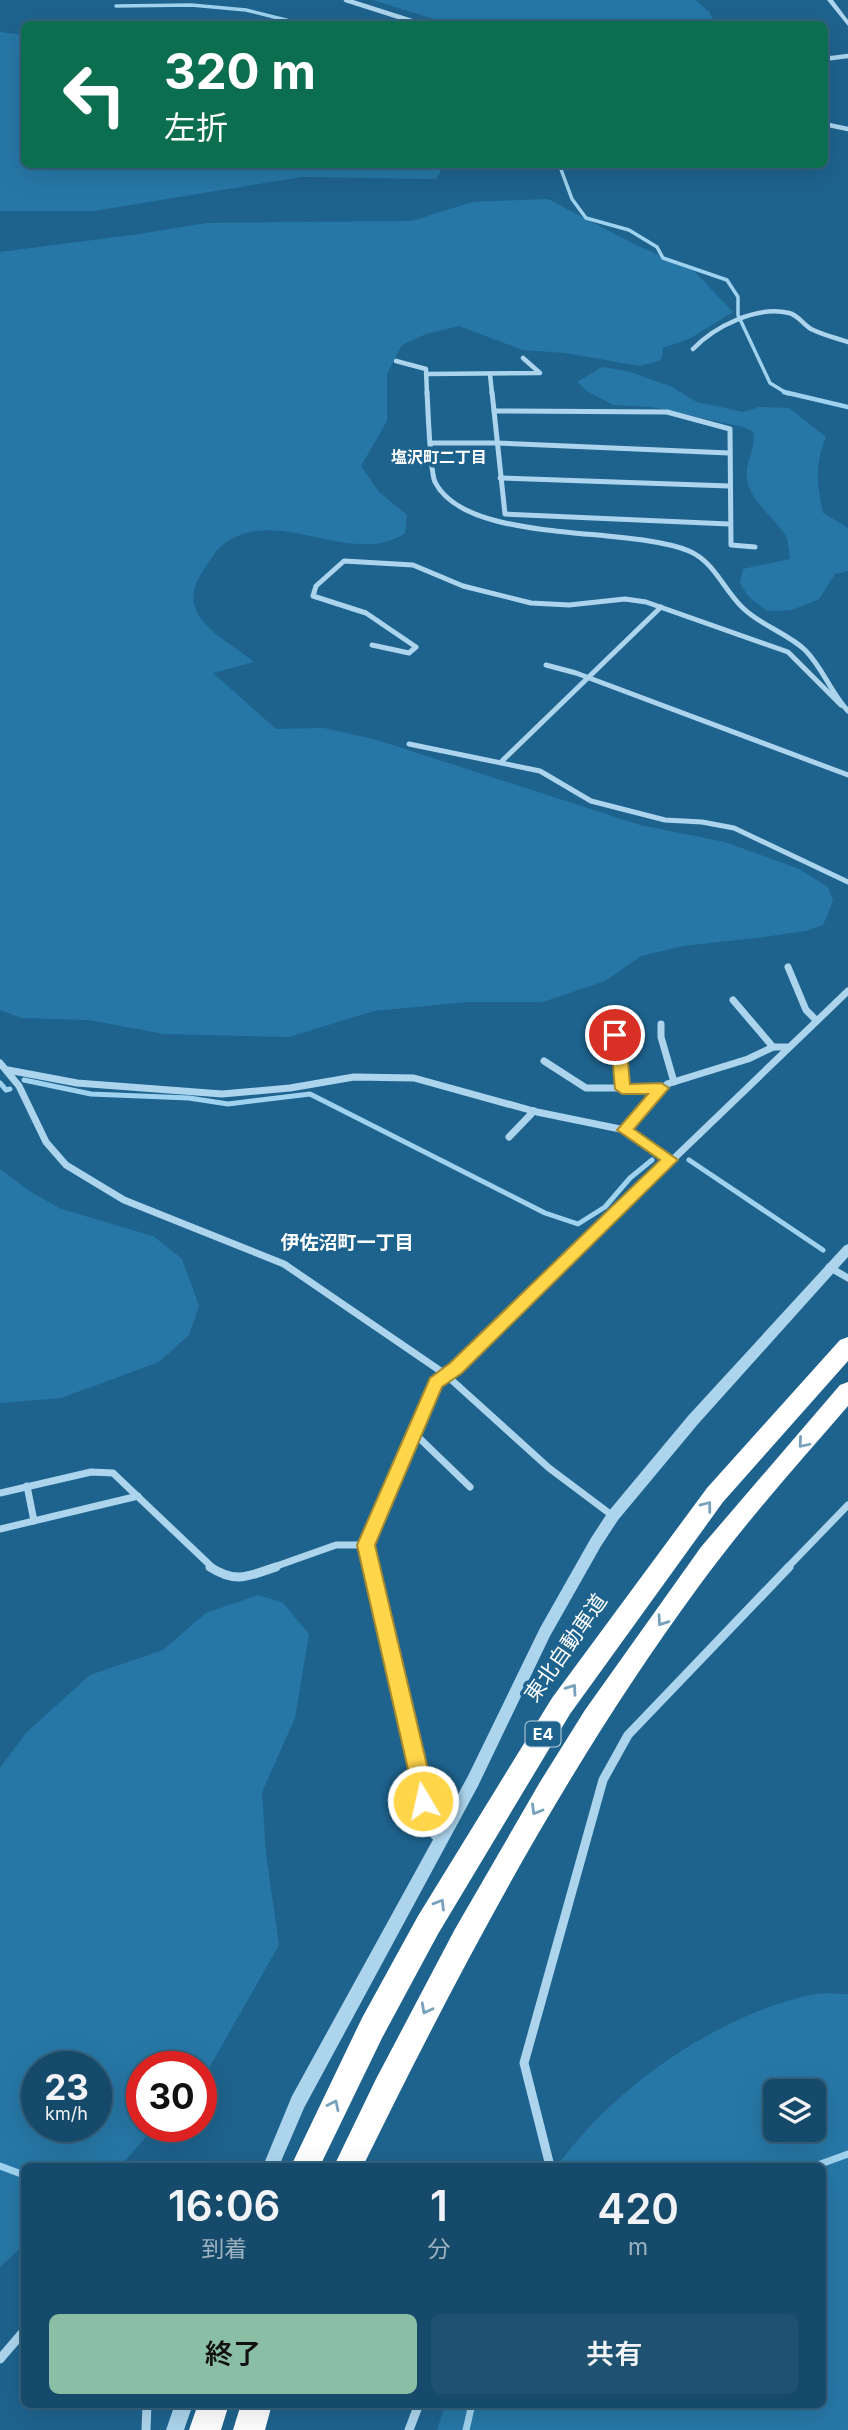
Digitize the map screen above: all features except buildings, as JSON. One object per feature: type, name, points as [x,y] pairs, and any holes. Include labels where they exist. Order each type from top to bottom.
[{"type":"highway","name":"東北自動車道","points":[[306,2163],[372,2028],[428,1925],[561,1706],[715,1495],[848,1346]]},
{"type":"highway","name":"E4","points":[[350,2163],[454,1955],[540,1802],[692,1578],[848,1391]]},
{"type":"highway","points":[[205,2430],[213,2408]]},
{"type":"highway","points":[[249,2430],[256,2408]]},
{"type":"street","points":[[346,0],[412,21]]},
{"type":"street","points":[[830,0],[848,24]]},
{"type":"street","points":[[828,58],[848,56]]},
{"type":"street","points":[[828,125],[848,129]]},
{"type":"street","points":[[693,349],[715,332],[743,318],[777,311],[799,317],[807,326],[848,342]]},
{"type":"street","points":[[426,374],[540,373],[523,358]]},
{"type":"street","points":[[396,361],[426,369],[434,481],[448,503],[468,514],[502,524],[659,541],[675,545],[704,559],[746,611],[785,634],[808,653],[827,678],[841,705]]},
{"type":"street","points":[[490,374],[505,514],[729,524]]},
{"type":"street","points":[[494,411],[667,412],[730,429],[731,545],[755,547]]},
{"type":"street","points":[[431,443],[497,443],[729,453]]},
{"type":"street","points":[[500,478],[729,486]]},
{"type":"street","points":[[372,645],[409,653],[416,647],[366,613],[313,596],[323,578],[348,559],[413,565],[463,586],[531,603],[569,605],[640,600],[788,652],[798,658],[826,695],[848,711]]},
{"type":"street","points":[[502,761],[662,607]]},
{"type":"street","points":[[546,665],[848,775]]},
{"type":"street","points":[[409,744],[502,761],[540,771],[591,801],[665,820],[702,822],[734,828],[848,882]]},
{"type":"street","points":[[788,967],[806,1010],[816,1020]]},
{"type":"street","points":[[441,1842],[425,1824],[420,1778],[366,1545],[436,1383],[456,1368],[848,991]]},
{"type":"street","points":[[733,1000],[773,1047]]},
{"type":"street","points":[[661,1024],[661,1037],[674,1082]]},
{"type":"street","points":[[615,1035],[622,1089]]},
{"type":"street","points":[[544,1061],[586,1088],[661,1088],[748,1059],[773,1047],[787,1047]]},
{"type":"street","points":[[0,1063],[8,1070],[42,1137],[55,1155],[69,1167],[101,1188],[137,1205],[238,1245],[266,1253],[445,1374],[549,1468],[613,1516]]},
{"type":"street","points":[[8,1070],[77,1083],[222,1094],[290,1088],[354,1077],[414,1078],[534,1111],[625,1130],[670,1160]]},
{"type":"street","points":[[625,1130],[661,1088]]},
{"type":"street","points":[[509,1137],[534,1111]]},
{"type":"street","points":[[272,2163],[298,2102],[474,1781],[545,1632],[613,1516],[693,1420],[848,1249]]},
{"type":"street","points":[[829,1267],[848,1278]]},
{"type":"street","points":[[414,1433],[470,1487]]},
{"type":"street","points":[[0,1493],[90,1472],[113,1473],[206,1564],[224,1576],[244,1578],[336,1545],[366,1545]]},
{"type":"street","points":[[27,1486],[34,1521]]},
{"type":"street","points":[[0,1529],[138,1496]]},
{"type":"street","points":[[549,2163],[524,2063],[603,1780],[628,1735],[848,1505]]},
{"type":"street","points":[[0,2359],[21,2334]]},
{"type":"street","points":[[146,2408],[146,2430]]},
{"type":"street","points":[[175,2430],[183,2408]]},
{"type":"street","points":[[409,2430],[417,2408]]},
{"type":"shaded area","points":[[373,0],[696,0],[710,13],[714,21],[440,21]]},
{"type":"shaded area","points":[[0,32],[21,35],[21,168],[442,168],[436,179],[302,177],[94,211],[0,211]]},
{"type":"shaded area","points":[[548,199],[634,244],[694,271],[733,312],[689,339],[663,348],[661,360],[640,366],[565,353],[523,350],[459,326],[426,334],[402,345],[387,374],[387,421],[361,466],[379,492],[407,515],[405,533],[384,542],[363,544],[271,530],[249,532],[228,541],[213,556],[201,574],[194,589],[194,603],[206,625],[254,662],[213,673],[276,729],[324,728],[377,740],[640,825],[725,842],[799,869],[828,887],[833,901],[823,925],[806,931],[683,946],[641,956],[605,981],[543,1002],[467,1002],[374,1011],[289,1037],[164,1034],[89,1020],[22,1018],[0,1010],[0,252],[207,223],[412,221],[472,202]]},
{"type":"shaded area","points":[[602,367],[627,371],[670,386],[697,402],[743,412],[759,407],[789,408],[826,437],[818,466],[819,492],[823,513],[848,528],[848,571],[835,574],[819,599],[792,610],[767,611],[748,596],[740,583],[743,569],[790,559],[786,536],[757,502],[749,488],[747,467],[753,432],[743,427],[652,407],[613,405],[587,391],[577,382]]},
{"type":"shaded area","points":[[0,1169],[28,1190],[61,1209],[153,1236],[182,1259],[199,1306],[189,1335],[159,1362],[61,1398],[0,1403]]},
{"type":"shaded area","points":[[258,1595],[283,1603],[309,1634],[295,1718],[262,1792],[266,1854],[279,1945],[217,2054],[217,2051],[126,2051],[126,2142],[142,2142],[123,2163],[21,2163],[21,2248],[0,2267],[0,1768],[26,1733],[90,1675],[163,1650],[206,1613]]},
{"type":"shaded area","points":[[848,1994],[848,2430],[437,2430],[444,2408],[826,2408],[826,2163],[559,2163],[606,2110],[635,2084],[667,2061],[734,2022],[769,2007],[810,1995]]},
{"type":"waterway","points":[[116,6],[191,5],[246,10],[290,21]]},
{"type":"waterway","points":[[560,168],[572,199],[586,218],[629,230],[657,247],[663,258],[727,280],[738,297],[738,315],[770,383],[785,392]]},
{"type":"waterway","points":[[785,392],[848,407]]},
{"type":"waterway","points":[[24,1080],[91,1094],[189,1098],[228,1104],[310,1094],[545,1213],[578,1224],[605,1207],[630,1178],[652,1160]]},
{"type":"waterway","points":[[0,1083],[6,1090],[10,1089]]},
{"type":"waterway","points":[[689,1160],[823,1250]]},
{"type":"waterway","points":[[823,2163],[848,2154]]},
{"type":"waterway","points":[[0,2166],[21,2174]]},
{"type":"waterway","points":[[466,2430],[471,2408]]},
{"type":"district","name":"塩沢町二丁目","points":[[439,457]]},
{"type":"district","name":"伊佐沼町一丁目","points":[[347,1242]]},
{"type":"route","points":[[423,1801],[366,1545],[436,1383],[456,1368],[670,1160],[625,1130],[661,1088],[622,1089],[615,1035]]}]
